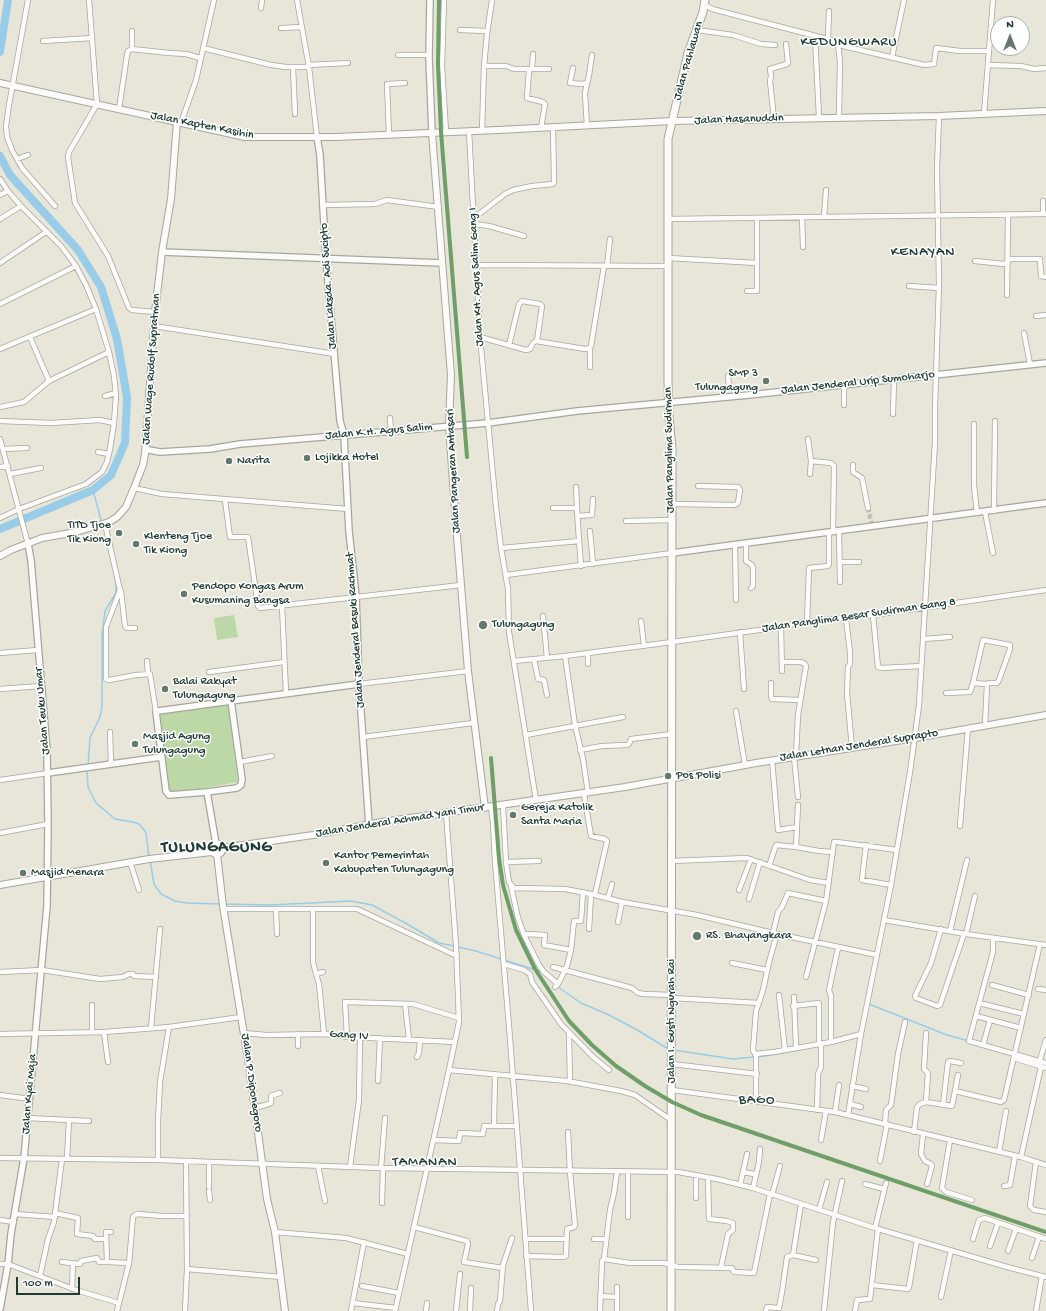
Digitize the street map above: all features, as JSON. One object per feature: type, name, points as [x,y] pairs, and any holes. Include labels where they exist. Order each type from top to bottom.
[{"type":"highway","name":"Jalan Pahlawan","points":[[672,121],[688,53],[704,6]]},
{"type":"highway","name":"Jalan Panglima Sudirman","points":[[672,121],[668,139],[669,402],[672,448],[672,779]]},
{"type":"highway","name":"Jalan I. Gusti Ngurah Rai","points":[[671,1311],[672,779]]},
{"type":"main road","name":"Jalan Kapten Kasihin","points":[[0,83],[245,137],[317,137],[432,133]]},
{"type":"main road","name":"Jalan Hasanuddin","points":[[432,133],[672,121],[819,117],[939,116],[1046,111]]},
{"type":"main road","name":"Jalan Wage Rudolf Supratman","points":[[0,556],[42,538],[76,532],[104,524],[117,517],[123,511],[134,488],[145,459],[155,312],[162,252],[170,205],[179,122]]},
{"type":"main road","name":"Jalan Pangeran Antasari","points":[[432,133],[451,374],[449,426],[460,584],[473,723],[488,808]]},
{"type":"main road","name":"Jalan Letnan Jenderal Suprapto","points":[[672,779],[772,760],[915,738],[1046,715]]},
{"type":"main road","name":"Jalan Jenderal Achmad Yani Timur","points":[[222,848],[672,779]]},
{"type":"main road","points":[[0,886],[160,857],[215,853],[222,851],[220,845],[216,844],[212,847],[215,853]]},
{"type":"main road","name":"Jalan P.Diponegoro","points":[[215,853],[244,1033],[267,1199],[275,1232],[285,1311]]},
{"type":"street","points":[[28,0],[12,85],[6,126],[7,137],[17,159],[30,177],[55,206]]},
{"type":"street","points":[[89,0],[97,104],[71,144],[69,152],[68,157],[75,203],[108,256],[129,308],[132,310],[155,312]]},
{"type":"street","points":[[179,122],[196,80],[214,0]]},
{"type":"street","points":[[261,8],[262,0]]},
{"type":"street","points":[[297,0],[308,66],[317,137]]},
{"type":"street","points":[[430,0],[429,55],[432,133]]},
{"type":"street","points":[[444,0],[442,66],[446,132]]},
{"type":"street","points":[[482,131],[484,66],[487,31],[492,0],[488,0]]},
{"type":"street","points":[[892,57],[904,0]]},
{"type":"street","points":[[992,16],[993,0]]},
{"type":"street","points":[[704,6],[815,38],[828,39],[838,45],[927,66],[934,64],[935,49],[937,48],[960,51],[990,51],[984,114]]},
{"type":"street","points":[[828,39],[829,11]]},
{"type":"street","points":[[281,28],[302,27]]},
{"type":"street","points":[[460,30],[487,31]]},
{"type":"street","points":[[696,30],[733,35],[761,44],[775,46]]},
{"type":"street","points":[[132,31],[132,49]]},
{"type":"street","points":[[43,41],[92,38]]},
{"type":"street","points":[[815,38],[819,117]]},
{"type":"street","points":[[774,119],[770,69],[788,63],[786,44]]},
{"type":"street","points":[[838,45],[840,61],[839,117]]},
{"type":"street","points":[[203,48],[257,62],[293,67],[348,63]]},
{"type":"street","points":[[119,109],[128,51],[132,49],[186,54],[200,58]]},
{"type":"street","points":[[533,54],[527,98],[543,102],[545,104],[541,128]]},
{"type":"street","points":[[398,55],[429,55]]},
{"type":"street","points":[[587,126],[584,93],[592,55]]},
{"type":"street","points":[[484,66],[499,65],[514,69],[549,69]]},
{"type":"street","points":[[988,65],[1021,66],[1034,69],[1046,68]]},
{"type":"street","points":[[293,67],[295,114]]},
{"type":"street","points":[[573,68],[570,83],[587,83]]},
{"type":"street","points":[[389,135],[387,84],[405,83]]},
{"type":"street","points":[[848,1115],[860,1034],[867,1007],[891,886],[915,738],[926,608],[935,442],[939,288],[937,168],[939,116]]},
{"type":"street","points":[[474,221],[512,190],[553,184],[553,127]]},
{"type":"street","name":"Jalan KH. Agus Salim Gang I","points":[[469,131],[480,337],[501,548],[506,575],[509,608],[508,626],[536,800]]},
{"type":"street","name":"Jalan Laksda. Adi Sucipto","points":[[317,137],[320,155],[326,259],[340,421],[344,435]]},
{"type":"street","points":[[17,159],[28,155]]},
{"type":"street","points":[[0,179],[21,206],[61,246],[76,266],[90,293],[96,309],[109,352],[116,393],[114,422],[109,454],[104,469],[93,480],[81,486],[0,518]]},
{"type":"street","points":[[824,217],[826,190]]},
{"type":"street","points":[[0,195],[8,191]]},
{"type":"street","points":[[323,205],[375,204],[387,200],[439,208]]},
{"type":"street","points":[[668,219],[1044,214],[1043,201]]},
{"type":"street","points":[[0,219],[21,206]]},
{"type":"street","points":[[1007,295],[1008,214]]},
{"type":"street","points":[[802,217],[803,247]]},
{"type":"street","points":[[747,291],[757,291],[757,218]]},
{"type":"street","points":[[474,221],[524,236]]},
{"type":"street","points":[[0,263],[46,232]]},
{"type":"street","points":[[590,367],[590,348],[610,239]]},
{"type":"street","points":[[162,252],[442,263]]},
{"type":"street","points":[[668,258],[757,262]]},
{"type":"street","points":[[976,262],[1004,264],[1008,260],[1040,259],[1041,276],[1046,276]]},
{"type":"street","points":[[476,265],[668,266]]},
{"type":"street","points":[[0,304],[76,266]]},
{"type":"street","points":[[909,286],[939,288]]},
{"type":"street","points":[[480,337],[509,345],[528,350],[530,349],[534,342],[537,341],[542,306],[540,304],[522,301],[519,304],[509,345]]},
{"type":"street","points":[[0,349],[96,309]]},
{"type":"street","points":[[1036,316],[1046,316]]},
{"type":"street","points":[[154,326],[335,354]]},
{"type":"street","points":[[1024,333],[1030,364]]},
{"type":"street","points":[[30,337],[49,381]]},
{"type":"street","points":[[537,341],[585,349],[590,348]]},
{"type":"street","points":[[0,407],[24,402],[49,381],[109,352]]},
{"type":"street","name":"Jalan Jenderal Urip Sumoharjo","points":[[669,402],[749,395],[1046,362]]},
{"type":"street","points":[[728,376],[729,387]]},
{"type":"street","points":[[893,414],[894,379]]},
{"type":"street","points":[[844,384],[844,405]]},
{"type":"street","points":[[104,396],[116,393]]},
{"type":"street","name":"Jalan K.H. Agus Salim","points":[[146,448],[155,452],[210,449],[240,444],[488,423],[577,411],[669,402]]},
{"type":"street","points":[[390,418],[391,431]]},
{"type":"street","points":[[0,421],[52,423],[100,420],[114,422]]},
{"type":"street","points":[[994,511],[995,421]]},
{"type":"street","points":[[974,424],[974,489],[976,513]]},
{"type":"street","name":"Jalan Jenderal Basuki Rachmat","points":[[344,435],[349,531],[356,596],[362,737],[369,825]]},
{"type":"street","points":[[808,438],[811,461],[810,474]]},
{"type":"street","points":[[0,439],[28,544]]},
{"type":"street","points":[[3,449],[27,448]]},
{"type":"street","points":[[98,452],[109,454]]},
{"type":"street","points":[[807,622],[809,568],[828,566],[834,532],[834,466],[831,463],[811,461]]},
{"type":"street","points":[[853,465],[853,472],[862,478],[868,508]]},
{"type":"street","points":[[0,467],[8,466]]},
{"type":"street","points":[[10,474],[41,468]]},
{"type":"street","points":[[672,504],[735,505],[738,503],[740,490],[738,487],[698,486]]},
{"type":"street","points":[[576,487],[581,566]]},
{"type":"street","points":[[134,488],[162,494],[348,509]]},
{"type":"street","points":[[577,516],[592,515],[593,499]]},
{"type":"street","points":[[225,500],[230,537],[248,537],[259,607],[261,608],[460,584]]},
{"type":"street","points":[[506,575],[1046,503]]},
{"type":"street","points":[[553,508],[577,508]]},
{"type":"street","points":[[985,512],[992,553]]},
{"type":"street","points":[[626,521],[672,520]]},
{"type":"street","points":[[104,524],[120,590],[125,626],[127,628],[135,628]]},
{"type":"street","points":[[590,530],[593,564]]},
{"type":"street","points":[[834,532],[840,562],[840,582]]},
{"type":"street","points":[[501,548],[579,541]]},
{"type":"street","name":"Jalan Teuku Umar","points":[[28,544],[31,560],[48,773],[47,878]]},
{"type":"street","points":[[746,544],[746,561],[752,565],[753,568],[753,586],[751,588]]},
{"type":"street","points":[[735,545],[736,600]]},
{"type":"street","points":[[840,562],[859,562]]},
{"type":"street","points":[[120,590],[106,627],[105,678],[109,680],[148,674]]},
{"type":"street","name":"Jalan Panglima Besar Sudirman Gang 8","points":[[514,661],[672,642],[807,622],[846,619],[1046,590]]},
{"type":"street","points":[[282,606],[286,693]]},
{"type":"street","points":[[874,615],[878,666],[881,668],[921,666]]},
{"type":"street","points":[[543,616],[547,658]]},
{"type":"street","points":[[846,619],[850,652],[847,693],[852,748]]},
{"type":"street","points":[[641,621],[644,645]]},
{"type":"street","points":[[781,627],[782,671]]},
{"type":"street","points":[[740,632],[744,689]]},
{"type":"street","points":[[923,639],[950,637]]},
{"type":"street","points":[[946,693],[969,693],[973,683],[983,640],[1010,645],[1010,649],[997,683],[973,683]]},
{"type":"street","points":[[0,653],[38,650]]},
{"type":"street","points":[[588,653],[588,664]]},
{"type":"street","points":[[564,656],[580,750],[592,836],[605,839],[607,841],[593,894],[589,929]]},
{"type":"street","points":[[534,659],[538,679],[544,680],[547,695]]},
{"type":"street","points":[[147,660],[148,674],[151,674],[166,791],[169,795],[207,792],[239,787],[242,782],[231,701]]},
{"type":"street","points":[[209,672],[284,662]]},
{"type":"street","points":[[782,662],[801,662],[805,664],[798,715],[795,757],[798,797]]},
{"type":"street","points":[[156,712],[286,693],[468,671]]},
{"type":"street","points":[[770,683],[772,699],[800,700]]},
{"type":"street","points":[[985,726],[987,684]]},
{"type":"street","points":[[0,689],[41,686]]},
{"type":"street","points":[[736,711],[745,765]]},
{"type":"street","points":[[526,735],[623,717]]},
{"type":"street","points":[[362,737],[473,723]]},
{"type":"street","points":[[960,826],[968,728]]},
{"type":"street","points":[[110,732],[111,764]]},
{"type":"street","points":[[580,750],[602,746],[627,745],[631,739],[672,734]]},
{"type":"street","points":[[240,762],[272,756]]},
{"type":"street","points":[[0,780],[161,757]]},
{"type":"street","points":[[772,760],[778,830],[797,827]]},
{"type":"street","points":[[207,792],[216,844]]},
{"type":"street","points":[[796,847],[798,805]]},
{"type":"street","points":[[503,806],[506,862],[509,882],[524,935],[539,965],[557,986],[571,950],[574,921],[581,921],[584,892]]},
{"type":"street","points":[[488,808],[493,823],[494,862],[504,961],[531,1311]]},
{"type":"street","points":[[353,1303],[395,1310],[455,1042],[459,1018],[457,954],[446,813]]},
{"type":"street","points":[[0,833],[48,824]]},
{"type":"street","points":[[806,977],[826,901],[835,842],[896,850]]},
{"type":"street","points":[[769,866],[775,845],[833,852]]},
{"type":"street","points":[[866,845],[862,880],[891,886]]},
{"type":"street","points":[[671,861],[734,858],[751,859],[810,880],[829,883]]},
{"type":"street","points":[[739,890],[751,859]]},
{"type":"street","points":[[950,931],[967,860]]},
{"type":"street","points":[[506,862],[539,861]]},
{"type":"street","points":[[130,862],[139,890]]},
{"type":"street","points":[[749,898],[760,862]]},
{"type":"street","name":"Jalan Kyai Maja","points":[[0,1309],[24,1158],[42,970],[47,906],[47,878]]},
{"type":"street","points":[[608,898],[612,884]]},
{"type":"street","points":[[511,886],[518,889],[558,889],[584,892],[622,902],[671,910],[838,948],[877,955]]},
{"type":"street","points":[[756,1101],[756,1056],[753,1050],[756,1011],[763,990],[775,934],[778,912],[782,907],[788,893],[826,901]]},
{"type":"street","points":[[942,929],[931,963],[916,994],[916,998],[936,1006],[940,1005],[965,934],[975,896]]},
{"type":"street","points":[[618,922],[622,902]]},
{"type":"street","points":[[224,908],[351,909],[362,911],[457,954]]},
{"type":"street","points":[[276,909],[277,934]]},
{"type":"street","points":[[313,909],[313,962],[319,984],[324,1034]]},
{"type":"street","points":[[884,920],[1046,946]]},
{"type":"street","points":[[150,1028],[160,928]]},
{"type":"street","points":[[524,935],[545,935],[544,945],[571,950]]},
{"type":"street","points":[[993,938],[994,952],[969,1041],[1041,1065],[1046,1063]]},
{"type":"street","points":[[956,1090],[1003,1102],[1040,944]]},
{"type":"street","points":[[831,1042],[832,996],[829,990],[838,948]]},
{"type":"street","points":[[504,961],[530,974],[532,982],[561,1024],[593,1057],[609,1070]]},
{"type":"street","points":[[732,962],[767,970]]},
{"type":"street","points":[[553,967],[632,988],[644,994],[759,1003]]},
{"type":"street","points":[[0,972],[42,970],[100,979],[123,977],[129,974],[133,974],[134,976],[156,976]]},
{"type":"street","points":[[316,974],[323,972]]},
{"type":"street","points":[[992,985],[1029,995]]},
{"type":"street","points":[[1038,989],[1046,990]]},
{"type":"street","points":[[779,995],[785,1050]]},
{"type":"street","points":[[794,997],[796,1048]]},
{"type":"street","points":[[348,1037],[345,1002],[421,1006],[459,1018]]},
{"type":"street","points":[[794,1006],[819,1003],[821,1067],[818,1074],[817,1110]]},
{"type":"street","points":[[979,1003],[1024,1014]]},
{"type":"street","points":[[405,1004],[409,1039]]},
{"type":"street","points":[[92,1005],[92,1032]]},
{"type":"street","points":[[976,1016],[1020,1028]]},
{"type":"street","points":[[0,1034],[104,1032],[169,1027],[241,1017]]},
{"type":"street","points":[[982,1045],[990,1020]]},
{"type":"street","points":[[880,1161],[886,1124],[886,1110],[891,1104],[898,1054],[905,1022]]},
{"type":"street","points":[[158,1160],[160,1082],[169,1027]]},
{"type":"street","points":[[104,1032],[108,1062]]},
{"type":"street","name":"Gang IV","points":[[244,1033],[266,1035],[324,1034],[348,1037],[455,1042]]},
{"type":"street","points":[[569,1033],[570,1082]]},
{"type":"street","points":[[926,1033],[924,1069],[928,1073],[926,1102]]},
{"type":"street","points":[[298,1034],[298,1046]]},
{"type":"street","points":[[756,1056],[831,1042],[860,1034]]},
{"type":"street","points":[[350,1167],[359,1100],[360,1037]]},
{"type":"street","points":[[378,1081],[380,1038]]},
{"type":"street","points":[[417,1057],[419,1054],[420,1040]]},
{"type":"street","points":[[1021,1157],[1046,1040]]},
{"type":"street","points":[[943,1105],[948,1062],[961,1063]]},
{"type":"street","points":[[672,1064],[757,1074]]},
{"type":"street","points":[[449,1070],[512,1075],[570,1082],[629,1093],[671,1117]]},
{"type":"street","points":[[494,1126],[495,1074]]},
{"type":"street","points":[[914,1132],[917,1107],[920,1104],[926,1102],[952,1106],[958,1075]]},
{"type":"street","points":[[836,1112],[839,1085]]},
{"type":"street","points":[[852,1086],[866,1089]]},
{"type":"street","points":[[672,1090],[836,1112],[1021,1157],[1046,1165]]},
{"type":"street","points":[[254,1108],[269,1104],[271,1096],[280,1093]]},
{"type":"street","points":[[0,1095],[30,1099]]},
{"type":"street","points":[[850,1104],[861,1107]]},
{"type":"street","points":[[821,1140],[826,1111]]},
{"type":"street","points":[[999,1152],[1006,1111]]},
{"type":"street","points":[[28,1118],[89,1121]]},
{"type":"street","points":[[382,1203],[382,1168],[385,1118]]},
{"type":"street","points":[[40,1276],[55,1215],[65,1159],[69,1120]]},
{"type":"street","points":[[434,1140],[459,1141],[460,1133],[483,1134],[484,1126],[517,1126]]},
{"type":"street","points":[[526,1256],[564,1257],[566,1254],[567,1229],[574,1225],[568,1132]]},
{"type":"street","points":[[924,1134],[921,1154],[925,1161],[932,1166],[927,1184]]},
{"type":"street","points":[[950,1140],[942,1188],[946,1192],[972,1200]]},
{"type":"street","points":[[753,1188],[759,1162],[760,1149]]},
{"type":"street","points":[[740,1185],[746,1154]]},
{"type":"street","points":[[1004,1186],[1010,1185],[1015,1156]]},
{"type":"street","points":[[0,1158],[158,1160],[520,1171],[671,1172],[696,1175],[753,1188],[834,1215],[1044,1277],[1036,1311]]},
{"type":"street","points":[[185,1311],[187,1269],[186,1161]]},
{"type":"street","points":[[209,1162],[210,1200]]},
{"type":"street","points":[[1036,1162],[1030,1206],[1034,1210],[1046,1212]]},
{"type":"street","points":[[318,1166],[325,1201]]},
{"type":"street","points":[[604,1259],[630,1263],[721,1267],[732,1268],[734,1272],[755,1272],[756,1258],[771,1194],[780,1166]]},
{"type":"street","points":[[600,1311],[602,1261],[604,1259],[610,1210],[617,1172]]},
{"type":"street","points":[[628,1172],[628,1217]]},
{"type":"street","points":[[743,1172],[754,1174]]},
{"type":"street","points":[[696,1175],[696,1198]]},
{"type":"street","points":[[708,1178],[709,1219],[732,1222],[734,1226],[733,1230],[728,1234],[721,1267]]},
{"type":"street","points":[[824,1311],[834,1215],[842,1181]]},
{"type":"street","points":[[819,1210],[827,1182]]},
{"type":"street","points":[[855,1311],[857,1300],[870,1299],[877,1228],[886,1183]]},
{"type":"street","points":[[865,1184],[884,1189]]},
{"type":"street","points":[[793,1255],[801,1204]]},
{"type":"street","points":[[15,1214],[55,1215],[78,1218],[77,1234],[93,1236],[95,1239],[106,1239]]},
{"type":"street","points":[[116,1311],[129,1263],[133,1217],[138,1214],[186,1216]]},
{"type":"street","points":[[973,1239],[981,1219],[985,1218],[1016,1230],[1046,1239]]},
{"type":"street","points":[[0,1220],[14,1222]]},
{"type":"street","points":[[990,1246],[998,1223]]},
{"type":"street","points":[[414,1227],[467,1241],[468,1245],[464,1262],[503,1268]]},
{"type":"street","points":[[1008,1251],[1016,1230]]},
{"type":"street","points":[[107,1262],[106,1232],[111,1232]]},
{"type":"street","points":[[275,1232],[346,1238],[408,1254]]},
{"type":"street","points":[[1032,1258],[1039,1237]]},
{"type":"street","points":[[497,1311],[500,1301],[503,1268],[512,1238]]},
{"type":"street","points":[[525,1239],[566,1239]]},
{"type":"street","points":[[594,1239],[606,1239]]},
{"type":"street","points":[[872,1285],[908,1289],[917,1240]]},
{"type":"street","points":[[352,1311],[359,1285],[364,1242]]},
{"type":"street","points":[[941,1297],[951,1250]]},
{"type":"street","points":[[766,1311],[767,1307],[779,1308],[787,1257],[793,1255],[816,1260]]},
{"type":"street","points":[[62,1262],[80,1264],[81,1261],[97,1258],[99,1262],[129,1263]]},
{"type":"street","points":[[72,1289],[73,1263]]},
{"type":"street","points":[[0,1264],[8,1264],[72,1289],[119,1303]]},
{"type":"street","points":[[187,1269],[281,1277]]},
{"type":"street","points":[[456,1311],[460,1274]]},
{"type":"street","points":[[359,1285],[399,1293]]},
{"type":"street","points":[[617,1287],[617,1311]]},
{"type":"street","points":[[470,1311],[471,1288]]},
{"type":"street","points":[[600,1296],[617,1297]]},
{"type":"street","points":[[426,1311],[427,1303]]},
{"type":"green space","points":[[234,615],[238,637],[217,640],[214,618]]},
{"type":"green space","points":[[229,703],[238,782],[172,793],[168,792],[158,712]]},
{"type":"waterway","points":[[0,52],[8,0]]},
{"type":"waterway","points":[[0,156],[10,175],[78,250],[101,287],[117,339],[127,397],[125,443],[111,475],[93,490],[0,529]]},
{"type":"waterway","points":[[93,490],[101,520]]},
{"type":"waterway","points":[[88,766],[90,738],[100,717],[102,707],[102,635],[105,611],[116,593],[116,582]]},
{"type":"waterway","points":[[87,770],[88,787],[96,803],[115,819],[139,824],[146,833],[149,857]]},
{"type":"waterway","points":[[150,860],[154,884],[161,894],[175,901],[187,903],[221,904]]},
{"type":"waterway","points":[[225,904],[270,905],[351,901],[372,905],[439,943],[454,946]]},
{"type":"waterway","points":[[458,947],[476,951],[542,972]]},
{"type":"waterway","points":[[558,987],[581,1003],[609,1015],[670,1049]]},
{"type":"waterway","points":[[869,1004],[947,1035],[969,1041]]},
{"type":"waterway","points":[[673,1050],[733,1059],[765,1056],[804,1049]]},
{"type":"tunnel","points":[[868,508],[872,525]]},
{"type":"transit line","points":[[439,0],[438,64],[441,132],[467,457]]},
{"type":"transit line","points":[[491,758],[499,858],[503,885],[516,930],[535,969],[569,1021],[592,1045],[616,1066],[672,1102],[701,1115],[1046,1232]]},
{"type":"place","name":"SMP 3 Tulungagung","points":[[766,381]]},
{"type":"place","name":"Lojikka Hotel","points":[[307,458]]},
{"type":"place","name":"Narita","points":[[229,461]]},
{"type":"place","name":"TITD Tjoe Tik Kiong","points":[[119,533]]},
{"type":"place","name":"Klenteng Tjoe Tik Kiong","points":[[136,544]]},
{"type":"place","name":"Pendopo Kongas Arum Kusumaning Bangsa","points":[[184,594]]},
{"type":"place","name":"Tulungagung","points":[[483,625]]},
{"type":"place","name":"Balai Rakyat Tulungagung","points":[[165,689]]},
{"type":"place","name":"Masjid Agung Tulungagung","points":[[135,744]]},
{"type":"place","name":"Pos Polisi","points":[[668,776]]},
{"type":"place","name":"Gereja Katolik Santa Maria","points":[[513,815]]},
{"type":"place","name":"Kantor Pemerintah Kabupaten Tulungagung","points":[[326,863]]},
{"type":"place","name":"Masjid Menara","points":[[23,873]]},
{"type":"place","name":"RS. Bhayangkara","points":[[697,936]]},
{"type":"district","name":"KEDUNGWARU","points":[[849,43]]},
{"type":"district","name":"KENAYAN","points":[[923,253]]},
{"type":"district","name":"TULUNGAGUNG","points":[[217,849]]},
{"type":"district","name":"BAGO","points":[[757,1101]]},
{"type":"district","name":"TAMANAN","points":[[425,1163]]}]
